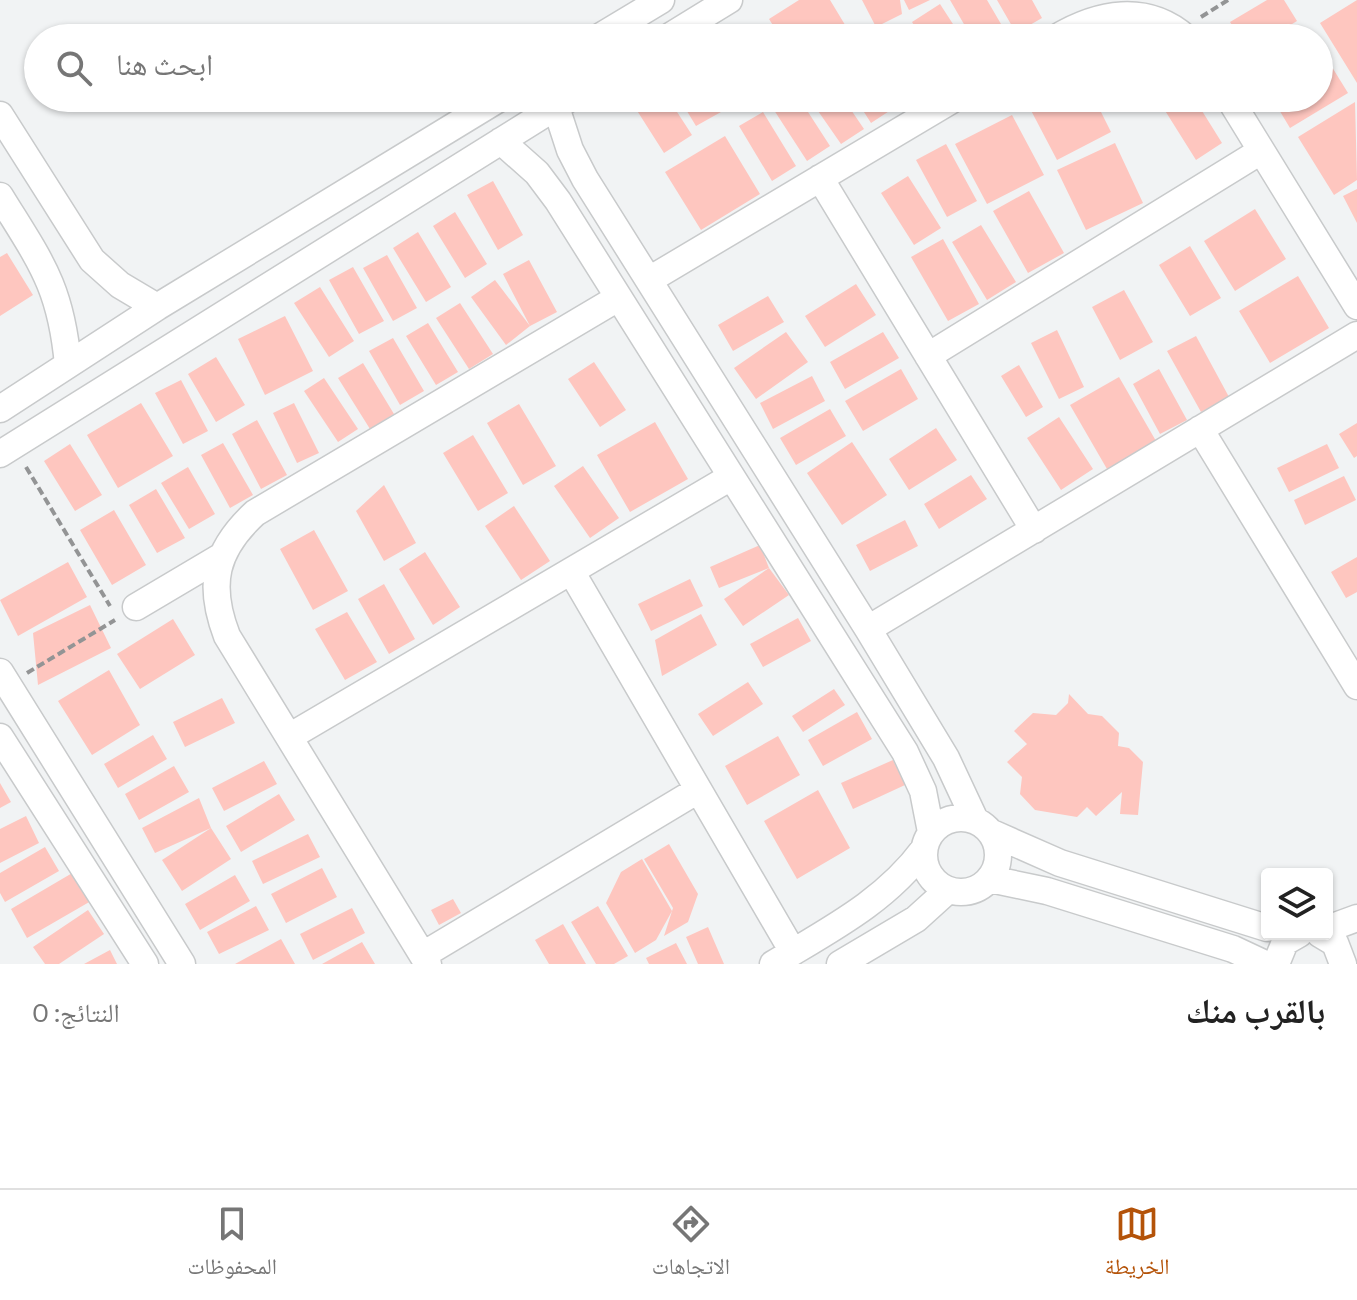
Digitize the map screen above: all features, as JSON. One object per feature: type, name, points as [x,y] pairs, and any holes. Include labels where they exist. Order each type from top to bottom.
[{"type":"street","points":[[621,24],[661,0]]},
{"type":"street","points":[[690,24],[729,0]]},
{"type":"street","points":[[1080,24],[1143,7],[1164,24]]},
{"type":"street","points":[[0,409],[157,307],[477,112]]},
{"type":"street","points":[[7,450],[547,112]]},
{"type":"street","points":[[565,112],[577,164],[868,629],[952,768],[999,857],[990,879],[975,890],[948,890],[916,919],[840,964]]},
{"type":"street","points":[[649,280],[931,112]]},
{"type":"street","points":[[1237,112],[1357,306]]},
{"type":"street","points":[[0,115],[92,260],[120,285],[157,307]]},
{"type":"street","points":[[501,141],[548,187],[905,752],[923,791],[928,841],[927,869],[948,890]]},
{"type":"street","points":[[928,356],[1261,151]]},
{"type":"street","points":[[820,178],[1034,530]]},
{"type":"street","points":[[0,196],[53,284],[64,323],[68,365]]},
{"type":"street","points":[[618,298],[255,513],[235,532],[222,556],[215,582],[217,610],[227,636],[425,959],[698,790]]},
{"type":"street","points":[[868,629],[1357,335]]},
{"type":"street","points":[[1200,429],[1357,686]]},
{"type":"street","points":[[289,737],[731,477]]},
{"type":"street","points":[[136,607],[222,556]]},
{"type":"street","points":[[571,571],[698,790],[783,958],[875,901],[899,881],[928,841],[951,819],[984,826],[1060,863],[1261,926]]},
{"type":"street","points":[[4,679],[182,964]]},
{"type":"street","points":[[0,737],[138,954],[159,927]]},
{"type":"street","points":[[990,879],[1029,885],[1233,949],[1265,964]]},
{"type":"street","points":[[1333,927],[1357,918]]},
{"type":"street","points":[[1276,964],[1279,950],[1288,940]]},
{"type":"street","points":[[1330,940],[1335,943],[1343,964]]},
{"type":"path","points":[[1197,24],[1228,0]]},
{"type":"path","points":[[4,679],[118,618],[7,450]]},
{"type":"building","points":[[799,0],[830,0],[845,24],[772,24],[769,19]]},
{"type":"building","points":[[862,0],[900,0],[902,14],[882,24],[874,24]]},
{"type":"building","points":[[904,0],[930,0],[909,10]]},
{"type":"building","points":[[950,0],[987,0],[1001,24],[964,24]]},
{"type":"building","points":[[997,0],[1032,0],[1042,18],[1032,24],[1011,24]]},
{"type":"building","points":[[1267,0],[1284,0],[1297,21],[1292,24],[1230,22]]},
{"type":"building","points":[[1357,0],[1357,83],[1333,44],[1333,24],[1320,23]]},
{"type":"building","points":[[940,4],[953,24],[913,24]]},
{"type":"building","points":[[1333,69],[1348,93],[1333,102]]},
{"type":"building","points":[[1355,102],[1357,180],[1334,195],[1298,137]]},
{"type":"building","points":[[638,112],[677,112],[692,135],[664,153]]},
{"type":"building","points":[[688,112],[721,112],[696,126]]},
{"type":"building","points":[[763,112],[796,166],[772,181],[739,126]]},
{"type":"building","points":[[775,112],[808,112],[830,146],[807,161]]},
{"type":"building","points":[[819,112],[852,112],[864,129],[841,144]]},
{"type":"building","points":[[864,112],[888,112],[871,123]]},
{"type":"building","points":[[1032,112],[1101,112],[1111,132],[1057,160]]},
{"type":"building","points":[[1166,112],[1203,112],[1222,143],[1196,160]]},
{"type":"building","points":[[1280,112],[1317,112],[1290,128]]},
{"type":"building","points":[[1012,115],[1044,175],[987,204],[955,144]]},
{"type":"building","points":[[725,136],[760,194],[701,230],[665,172]]},
{"type":"building","points":[[1115,143],[1143,203],[1086,230],[1057,170]]},
{"type":"building","points":[[946,144],[977,201],[947,217],[916,160]]},
{"type":"building","points":[[908,176],[941,228],[914,245],[881,193]]},
{"type":"building","points":[[493,181],[523,235],[498,250],[467,195]]},
{"type":"building","points":[[1357,189],[1357,223],[1343,196]]},
{"type":"building","points":[[1029,191],[1064,253],[1028,273],[993,211]]},
{"type":"building","points":[[1255,209],[1286,259],[1235,291],[1204,241]]},
{"type":"building","points":[[455,212],[487,264],[465,278],[433,226]]},
{"type":"building","points":[[981,225],[1016,282],[987,300],[952,242]]},
{"type":"building","points":[[418,232],[451,287],[426,302],[393,248]]},
{"type":"building","points":[[943,239],[979,304],[948,321],[911,257]]},
{"type":"building","points":[[1190,246],[1221,298],[1190,316],[1159,265]]},
{"type":"building","points":[[7,253],[33,295],[0,316],[0,257]]},
{"type":"building","points":[[387,255],[417,308],[393,321],[363,268]]},
{"type":"building","points":[[529,260],[557,312],[530,326],[503,274]]},
{"type":"building","points":[[353,267],[384,321],[359,334],[329,280]]},
{"type":"building","points":[[1298,276],[1329,328],[1270,363],[1239,311]]},
{"type":"building","points":[[495,280],[530,326],[506,345],[471,297]]},
{"type":"building","points":[[856,284],[876,315],[825,347],[805,316]]},
{"type":"building","points":[[320,287],[354,341],[329,357],[294,303]]},
{"type":"building","points":[[1124,290],[1153,342],[1120,360],[1092,307]]},
{"type":"building","points":[[768,296],[784,322],[733,351],[718,325]]},
{"type":"building","points":[[460,303],[493,354],[469,369],[436,318]]},
{"type":"building","points":[[285,316],[313,371],[265,395],[238,339]]},
{"type":"building","points":[[428,323],[458,372],[436,385],[406,336]]},
{"type":"building","points":[[1057,330],[1084,387],[1059,399],[1031,343]]},
{"type":"building","points":[[786,332],[808,362],[756,399],[734,368]]},
{"type":"building","points":[[883,332],[899,358],[845,389],[830,362]]},
{"type":"building","points":[[1196,336],[1229,397],[1201,412],[1167,351]]},
{"type":"building","points":[[393,338],[424,391],[400,405],[369,351]]},
{"type":"building","points":[[216,357],[245,405],[216,422],[188,374]]},
{"type":"building","points":[[594,362],[626,410],[600,427],[568,379]]},
{"type":"building","points":[[363,363],[394,414],[370,429],[338,378]]},
{"type":"building","points":[[1019,365],[1043,407],[1026,417],[1001,376]]},
{"type":"building","points":[[901,369],[918,399],[863,431],[845,401]]},
{"type":"building","points":[[1159,369],[1187,420],[1160,434],[1133,384]]},
{"type":"building","points":[[812,376],[825,401],[773,429],[760,403]]},
{"type":"building","points":[[1119,377],[1156,441],[1107,469],[1070,405]]},
{"type":"building","points":[[324,378],[358,429],[338,442],[304,391]]},
{"type":"building","points":[[181,380],[208,431],[183,444],[155,393]]},
{"type":"building","points":[[141,403],[173,456],[118,488],[87,435]]},
{"type":"building","points":[[294,403],[319,453],[297,463],[273,413]]},
{"type":"building","points":[[519,404],[556,466],[523,485],[487,423]]},
{"type":"building","points":[[830,409],[846,436],[796,465],[780,438]]},
{"type":"building","points":[[1059,417],[1093,469],[1061,490],[1027,438]]},
{"type":"building","points":[[257,420],[287,475],[261,489],[232,434]]},
{"type":"building","points":[[655,422],[688,479],[630,512],[597,455]]},
{"type":"building","points":[[1357,423],[1357,456],[1354,458],[1339,434]]},
{"type":"building","points":[[936,428],[957,460],[909,490],[889,459]]},
{"type":"building","points":[[473,435],[508,493],[478,511],[443,453]]},
{"type":"building","points":[[852,442],[887,495],[842,525],[807,473]]},
{"type":"building","points":[[223,443],[253,495],[230,508],[201,455]]},
{"type":"building","points":[[70,444],[102,495],[75,511],[44,461]]},
{"type":"building","points":[[1327,444],[1339,468],[1289,492],[1277,468]]},
{"type":"building","points":[[583,466],[619,518],[590,538],[554,486]]},
{"type":"building","points":[[188,467],[215,514],[189,529],[161,483]]},
{"type":"building","points":[[971,475],[987,499],[939,529],[924,504]]},
{"type":"building","points":[[1344,476],[1356,500],[1305,525],[1294,500]]},
{"type":"building","points":[[384,485],[416,543],[384,561],[356,511]]},
{"type":"building","points":[[156,489],[185,538],[157,553],[129,505]]},
{"type":"building","points":[[514,506],[550,561],[521,580],[485,526]]},
{"type":"building","points":[[114,510],[146,565],[112,585],[80,530]]},
{"type":"building","points":[[905,520],[918,546],[870,571],[856,545]]},
{"type":"building","points":[[314,530],[348,591],[313,610],[280,549]]},
{"type":"building","points":[[760,545],[769,568],[719,588],[710,567]]},
{"type":"building","points":[[425,552],[460,607],[433,625],[399,569]]},
{"type":"building","points":[[1357,557],[1357,592],[1346,598],[1331,572]]},
{"type":"building","points":[[68,562],[87,597],[18,636],[0,600]]},
{"type":"building","points":[[769,568],[789,595],[743,626],[724,599]]},
{"type":"building","points":[[690,579],[703,606],[651,631],[638,604]]},
{"type":"building","points":[[384,584],[415,639],[389,654],[358,599]]},
{"type":"building","points":[[90,605],[111,648],[38,685],[33,633]]},
{"type":"building","points":[[347,612],[377,662],[345,680],[315,629]]},
{"type":"building","points":[[701,614],[717,645],[662,676],[655,640]]},
{"type":"building","points":[[798,618],[811,641],[763,667],[750,644]]},
{"type":"building","points":[[173,619],[195,655],[140,689],[117,654]]},
{"type":"building","points":[[109,670],[140,725],[92,755],[58,701]]},
{"type":"building","points":[[748,682],[763,704],[713,736],[698,714]]},
{"type":"building","points":[[834,689],[845,705],[803,732],[792,716]]},
{"type":"building","points":[[1069,694],[1088,714],[1102,716],[1119,733],[1118,746],[1129,748],[1143,762],[1138,815],[1120,814],[1122,792],[1096,816],[1087,807],[1077,817],[1035,810],[1020,794],[1022,777],[1007,762],[1027,744],[1014,731],[1033,713],[1056,715],[1068,703]]},
{"type":"building","points":[[222,698],[235,723],[185,747],[173,722]]},
{"type":"building","points":[[857,712],[872,739],[823,766],[808,740]]},
{"type":"building","points":[[153,735],[167,759],[118,788],[104,764]]},
{"type":"building","points":[[778,736],[800,775],[747,805],[725,766]]},
{"type":"building","points":[[893,760],[905,785],[853,809],[841,783]]},
{"type":"building","points":[[264,761],[277,784],[224,811],[212,788]]},
{"type":"building","points":[[174,766],[189,792],[139,820],[125,794]]},
{"type":"building","points":[[0,783],[11,802],[0,808]]},
{"type":"building","points":[[818,790],[850,848],[797,879],[764,821]]},
{"type":"building","points":[[279,794],[295,820],[241,852],[226,826]]},
{"type":"building","points":[[199,798],[211,828],[155,853],[142,828]]},
{"type":"building","points":[[26,816],[39,843],[0,863],[0,829]]},
{"type":"building","points":[[211,828],[231,859],[182,891],[162,860]]},
{"type":"building","points":[[308,834],[320,857],[263,884],[252,861]]},
{"type":"building","points":[[669,844],[698,894],[688,922],[664,936],[673,908],[644,859]]},
{"type":"building","points":[[45,847],[59,871],[5,902],[0,893],[0,873]]},
{"type":"building","points":[[642,859],[672,911],[656,940],[635,953],[606,903],[621,872]]},
{"type":"building","points":[[322,868],[337,897],[286,923],[271,894]]},
{"type":"building","points":[[74,872],[91,901],[27,938],[11,909]]},
{"type":"building","points":[[235,875],[250,901],[200,930],[185,904]]},
{"type":"building","points":[[453,899],[461,913],[439,925],[431,910]]},
{"type":"building","points":[[256,906],[269,930],[219,954],[207,932]]},
{"type":"building","points":[[598,906],[628,956],[614,964],[596,964],[571,922]]},
{"type":"building","points":[[352,908],[365,933],[313,960],[300,934]]},
{"type":"building","points":[[88,910],[104,934],[59,964],[45,964],[33,947]]},
{"type":"building","points":[[563,924],[586,964],[549,964],[535,940]]},
{"type":"building","points":[[708,927],[724,964],[698,964],[686,937]]},
{"type":"building","points":[[281,939],[295,964],[235,964]]},
{"type":"building","points":[[362,942],[375,964],[322,964]]},
{"type":"building","points":[[676,943],[687,964],[649,964],[646,958]]},
{"type":"building","points":[[110,950],[117,964],[84,964]]}]
